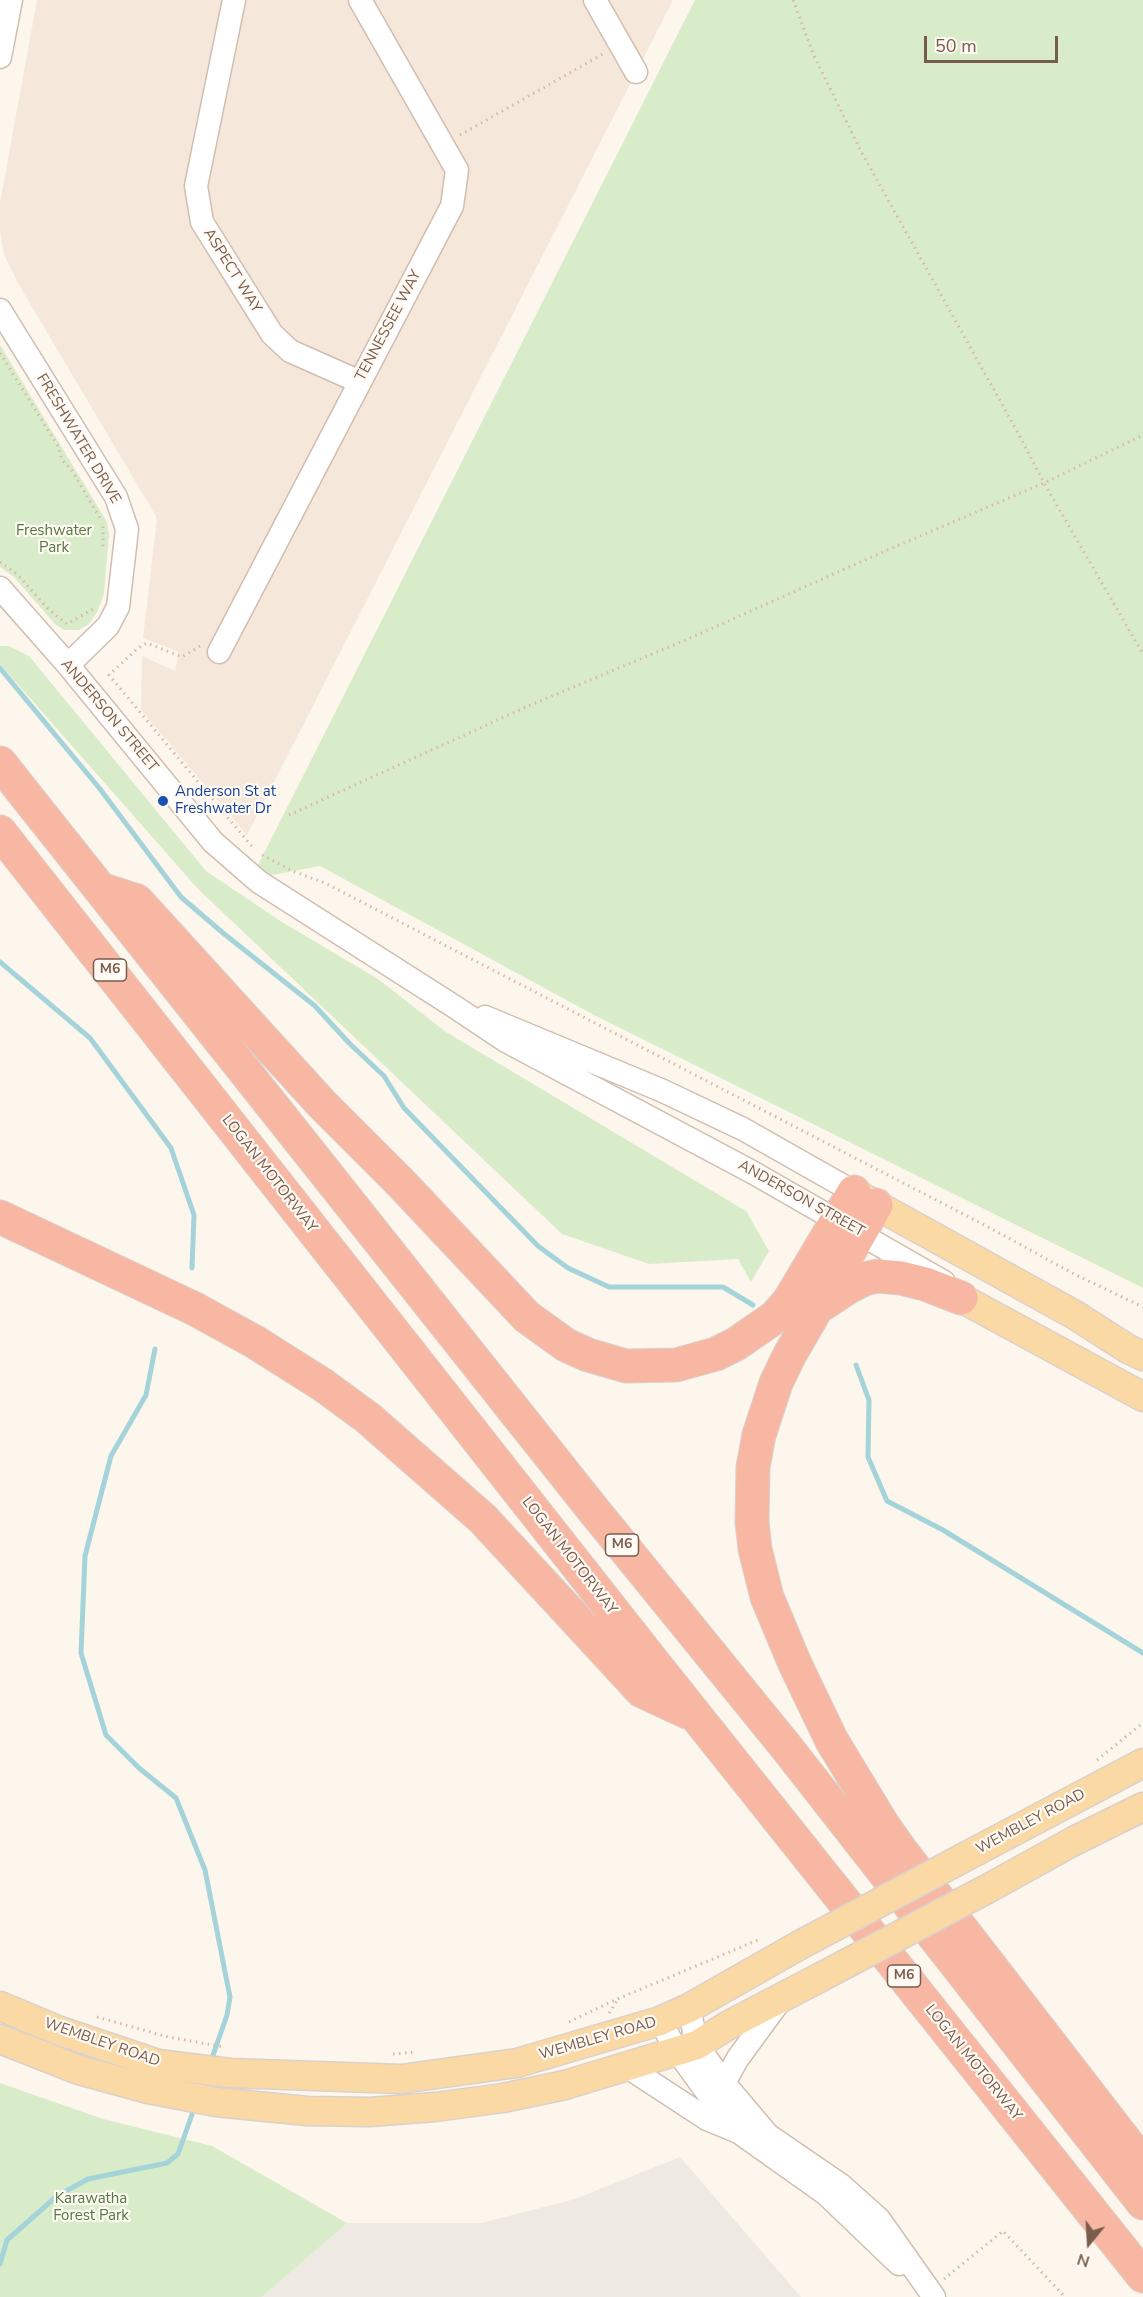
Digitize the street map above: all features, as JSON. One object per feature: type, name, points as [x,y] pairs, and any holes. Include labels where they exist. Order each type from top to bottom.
[{"type":"highway","name":"M6","points":[[0,763],[591,1507],[787,1748],[1143,2203]]},
{"type":"highway","name":"LOGAN MOTORWAY","points":[[0,832],[694,1715],[1143,2276]]},
{"type":"highway","points":[[98,889],[137,901],[321,1103],[400,1182],[527,1317],[566,1345],[588,1355],[626,1366],[676,1365],[716,1354],[736,1344],[775,1317],[857,1213]]},
{"type":"highway","points":[[857,1213],[819,1307],[776,1383],[759,1435],[753,1467],[752,1522],[755,1549],[767,1598],[795,1664],[832,1741],[883,1825],[1143,2164]]},
{"type":"highway","points":[[0,1217],[195,1309],[255,1342],[323,1385],[369,1418],[483,1519],[642,1691],[694,1715]]},
{"type":"highway","points":[[819,1307],[847,1288],[878,1276],[901,1278],[925,1284],[961,1298]]},
{"type":"main road","name":"ANDERSON STREET","points":[[857,1213],[1065,1309],[1143,1356]]},
{"type":"main road","name":"ANDERSON STREET","points":[[961,1298],[1143,1397]]},
{"type":"main road","name":"WEMBLEY ROAD","points":[[0,2039],[79,2070],[153,2077],[229,2061],[401,2079],[517,2063],[660,2021],[689,2008],[798,1947],[1143,1763]]},
{"type":"main road","name":"WEMBLEY ROAD","points":[[0,2007],[60,2031],[153,2077],[216,2102],[307,2111],[369,2112],[435,2107],[503,2098],[565,2085],[687,2048],[987,1889],[1074,1840],[1143,1806]]},
{"type":"street","points":[[0,57],[11,0]]},
{"type":"street","name":"ASPECT WAY","points":[[234,0],[196,186],[202,222],[272,334],[290,351],[360,382]]},
{"type":"street","name":"TENNESSEE WAY","points":[[219,652],[452,206],[457,170],[360,0]]},
{"type":"street","points":[[595,0],[636,72]]},
{"type":"street","name":"FRESHWATER DRIVE","points":[[0,310],[116,497],[127,529],[118,607],[108,626],[68,665]]},
{"type":"street","name":"ANDERSON STREET","points":[[0,588],[68,665],[213,842],[259,882],[455,1006],[506,1041],[752,1172],[857,1213]]},
{"type":"street","name":"ANDERSON STREET","points":[[455,1006],[512,1027],[663,1091],[743,1129],[857,1213],[939,1277],[961,1298]]},
{"type":"street","points":[[724,2084],[738,2058],[782,1998]]},
{"type":"street","points":[[689,2008],[687,2048],[722,2113],[740,2133]]},
{"type":"street","points":[[660,2021],[724,2084],[768,2135],[840,2186],[879,2219],[931,2294]]},
{"type":"street","points":[[626,2066],[707,2119],[740,2133],[826,2194],[931,2294]]},
{"type":"path","points":[[793,0],[814,56],[862,153],[1044,483],[1143,654]]},
{"type":"path","points":[[442,144],[620,44]]},
{"type":"path","points":[[0,353],[58,446],[62,460],[71,469],[103,523],[102,557]]},
{"type":"path","points":[[289,815],[526,707],[688,639],[1044,483],[1143,435]]},
{"type":"path","points":[[0,562],[17,573],[48,609],[67,624],[87,614],[97,602]]},
{"type":"path","points":[[219,652],[200,646],[182,657],[147,643],[138,648],[110,675],[255,851],[266,859],[325,883],[992,1229],[1074,1274],[1143,1307]]},
{"type":"path","points":[[560,2027],[631,1993],[763,1938]]},
{"type":"path","points":[[631,1993],[634,2000]]},
{"type":"path","points":[[90,2015],[168,2037],[229,2061]]},
{"type":"path","points":[[390,2054],[423,2051]]},
{"type":"path","points":[[931,2294],[1003,2231],[1065,2297]]},
{"type":"shaded area","points":[[37,0],[673,0],[247,835],[141,710],[142,656],[175,671],[179,652],[143,638],[157,518],[19,285],[4,255],[0,229],[0,203]]},
{"type":"shaded area","points":[[680,2157],[801,2297],[262,2297],[347,2223],[482,2223],[575,2199]]},
{"type":"green space","points":[[695,0],[1143,0],[1143,1288],[594,1015],[320,866],[251,879]]},
{"type":"green space","name":"Freshwater Park","points":[[0,345],[107,522],[109,534],[104,594],[89,624],[79,630],[64,630],[55,624],[14,577],[0,567]]},
{"type":"green space","points":[[0,646],[9,646],[29,656],[206,871],[282,922],[378,979],[446,1032],[746,1211],[769,1251],[751,1282],[738,1259],[649,1264],[562,1234],[198,889],[0,664]]},
{"type":"green space","name":"Karawatha Forest Park","points":[[0,2083],[103,2119],[212,2146],[347,2223],[262,2297],[0,2297]]},
{"type":"waterway","points":[[0,668],[100,789],[181,897],[315,1006],[384,1076],[404,1108],[538,1246],[568,1268],[609,1287],[723,1287],[753,1305]]},
{"type":"waterway","points":[[0,962],[90,1038],[171,1148],[194,1215],[192,1268]]},
{"type":"waterway","points":[[155,1349],[146,1395],[111,1456],[85,1556],[81,1653],[106,1735],[139,1768],[176,1798],[205,1870],[230,1997],[227,2015],[211,2061]]},
{"type":"waterway","points":[[856,1365],[869,1400],[868,1457],[887,1501],[943,1530],[1143,1653]]},
{"type":"waterway","points":[[0,2264],[7,2240],[57,2196],[88,2179],[167,2163],[178,2154],[195,2106]]},
{"type":"place","name":"Anderson St at Freshwater Dr","points":[[163,801]]}]
